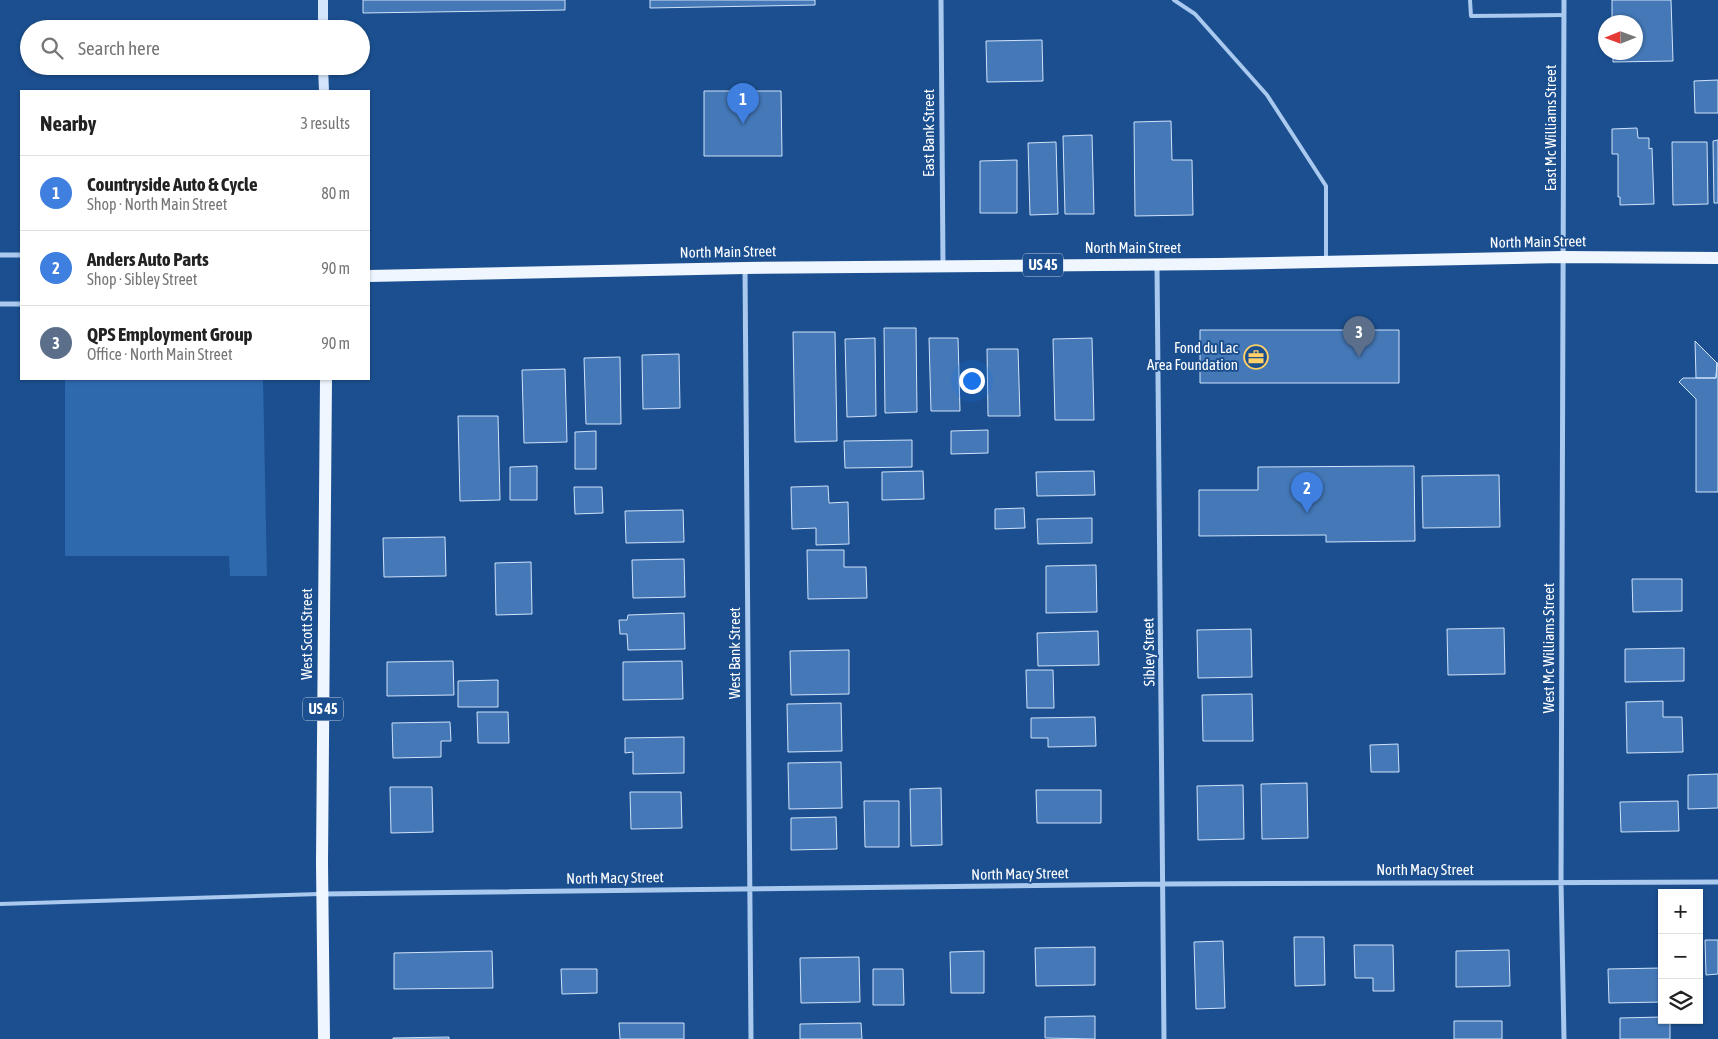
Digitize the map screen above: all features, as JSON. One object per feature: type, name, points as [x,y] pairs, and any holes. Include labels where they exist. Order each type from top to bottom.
[{"type":"main road","points":[[323,0],[323,20]]},
{"type":"main road","points":[[323,75],[324,90]]},
{"type":"main road","name":"North Main Street","points":[[370,276],[745,268],[1326,262],[1563,257],[1718,258]]},
{"type":"main road","name":"West Scott Street","points":[[324,1039],[322,894],[326,380]]},
{"type":"street","name":"East Bank Street","points":[[940,0],[943,266]]},
{"type":"street","name":"East Mc Williams Street","points":[[1563,257],[1564,0]]},
{"type":"street","points":[[0,255],[20,255]]},
{"type":"street","name":"West Mc Williams Street","points":[[1563,257],[1561,882],[1564,1039]]},
{"type":"street","name":"Sibley Street","points":[[1157,264],[1164,1039]]},
{"type":"street","name":"West Bank Street","points":[[745,268],[751,1039]]},
{"type":"street","points":[[0,304],[20,304]]},
{"type":"street","name":"North Macy Street","points":[[322,894],[1163,884],[1718,882]]},
{"type":"lane","points":[[1174,0],[1195,14],[1267,95],[1326,186],[1326,262]]},
{"type":"lane","points":[[1470,0],[1471,16],[1564,15]]},
{"type":"lane","points":[[0,904],[322,894]]},
{"type":"shaded area","points":[[65,380],[263,380],[267,576],[230,576],[229,556],[65,556]]},
{"type":"building","points":[[363,0],[565,0],[565,10],[363,13]]},
{"type":"building","points":[[650,0],[815,0],[815,5],[650,8]]},
{"type":"building","points":[[1612,0],[1671,0],[1673,61],[1613,62],[1613,60],[1643,60],[1643,15],[1612,15]]},
{"type":"building","points":[[1042,40],[1043,81],[987,82],[986,41]]},
{"type":"building","points":[[1718,80],[1718,113],[1695,113],[1694,81]]},
{"type":"building","points":[[704,91],[781,91],[782,156],[704,156]]},
{"type":"building","points":[[1171,121],[1172,160],[1192,160],[1193,215],[1135,216],[1134,122]]},
{"type":"building","points":[[1637,128],[1638,138],[1649,138],[1649,149],[1652,148],[1654,204],[1620,205],[1620,197],[1618,197],[1618,154],[1612,154],[1612,129]]},
{"type":"building","points":[[1092,135],[1094,214],[1065,214],[1063,136]]},
{"type":"building","points":[[1718,140],[1718,203],[1714,203],[1713,141]]},
{"type":"building","points":[[1056,142],[1058,214],[1030,215],[1028,143]]},
{"type":"building","points":[[1672,142],[1707,142],[1708,204],[1673,205]]},
{"type":"building","points":[[1017,160],[1017,213],[980,213],[980,161]]},
{"type":"building","points":[[884,328],[916,328],[917,412],[885,413]]},
{"type":"building","points":[[1200,330],[1399,330],[1399,383],[1200,383]]},
{"type":"building","points":[[793,332],[835,332],[837,441],[795,442]]},
{"type":"building","points":[[875,338],[876,416],[847,417],[845,339]]},
{"type":"building","points":[[929,338],[958,338],[960,411],[931,411]]},
{"type":"building","points":[[1092,338],[1094,420],[1055,420],[1053,339]]},
{"type":"building","points":[[1695,341],[1717,363],[1716,378],[1696,378]]},
{"type":"building","points":[[987,349],[1018,349],[1020,416],[988,416]]},
{"type":"building","points":[[679,354],[680,408],[643,409],[642,355]]},
{"type":"building","points":[[620,357],[621,424],[586,424],[584,358]]},
{"type":"building","points":[[1717,363],[1718,492],[1696,492],[1696,399],[1679,382],[1683,378],[1716,378]]},
{"type":"building","points":[[565,369],[567,442],[524,443],[522,370]]},
{"type":"building","points":[[458,416],[498,416],[500,500],[460,501]]},
{"type":"building","points":[[988,430],[988,453],[951,454],[951,431]]},
{"type":"building","points":[[596,431],[596,469],[575,469],[575,432]]},
{"type":"building","points":[[912,440],[912,467],[845,468],[844,441]]},
{"type":"building","points":[[537,466],[537,500],[510,500],[510,467]]},
{"type":"building","points":[[1414,466],[1415,541],[1326,542],[1326,535],[1199,536],[1199,490],[1258,490],[1258,467]]},
{"type":"building","points":[[923,471],[924,499],[882,500],[882,472]]},
{"type":"building","points":[[1094,471],[1095,495],[1037,496],[1036,472]]},
{"type":"building","points":[[1499,475],[1500,527],[1423,528],[1422,476]]},
{"type":"building","points":[[828,486],[829,503],[848,502],[849,544],[816,545],[816,528],[792,529],[791,487]]},
{"type":"building","points":[[574,487],[602,487],[603,513],[575,514]]},
{"type":"building","points":[[1024,508],[1025,528],[995,529],[995,509]]},
{"type":"building","points":[[683,510],[684,542],[626,543],[625,511]]},
{"type":"building","points":[[1092,518],[1092,543],[1038,544],[1037,519]]},
{"type":"building","points":[[445,537],[446,576],[384,577],[383,538]]},
{"type":"building","points":[[807,550],[844,550],[844,567],[866,567],[867,598],[808,599]]},
{"type":"building","points":[[684,559],[685,597],[633,598],[632,560]]},
{"type":"building","points":[[531,562],[532,614],[496,615],[495,563]]},
{"type":"building","points":[[1096,565],[1097,612],[1046,613],[1046,566]]},
{"type":"building","points":[[1632,579],[1682,579],[1682,611],[1633,612]]},
{"type":"building","points":[[684,613],[685,649],[628,650],[627,634],[620,634],[619,620],[627,620],[628,615]]},
{"type":"building","points":[[1504,628],[1505,674],[1448,675],[1447,629]]},
{"type":"building","points":[[1251,629],[1252,677],[1198,678],[1197,630]]},
{"type":"building","points":[[1098,631],[1099,665],[1038,666],[1037,633]]},
{"type":"building","points":[[1684,648],[1684,681],[1625,682],[1625,649]]},
{"type":"building","points":[[849,650],[849,694],[791,695],[790,651]]},
{"type":"building","points":[[453,661],[454,695],[387,696],[387,662]]},
{"type":"building","points":[[682,661],[683,699],[623,700],[623,662]]},
{"type":"building","points":[[1026,670],[1053,670],[1054,708],[1027,708]]},
{"type":"building","points":[[498,680],[498,707],[458,707],[458,681]]},
{"type":"building","points":[[1252,694],[1253,741],[1203,741],[1202,695]]},
{"type":"building","points":[[1663,701],[1663,717],[1682,717],[1683,752],[1627,753],[1626,702]]},
{"type":"building","points":[[841,703],[842,751],[788,752],[787,704]]},
{"type":"building","points":[[477,712],[508,712],[509,743],[478,743]]},
{"type":"building","points":[[1095,717],[1096,746],[1048,747],[1048,738],[1031,738],[1031,718]]},
{"type":"building","points":[[450,722],[451,741],[441,741],[441,757],[393,758],[392,723]]},
{"type":"building","points":[[684,737],[684,773],[633,774],[633,752],[625,753],[625,738]]},
{"type":"building","points":[[1398,744],[1399,772],[1371,772],[1370,745]]},
{"type":"building","points":[[841,762],[842,808],[789,809],[788,763]]},
{"type":"building","points":[[1718,774],[1718,808],[1688,809],[1688,775]]},
{"type":"building","points":[[1307,783],[1308,838],[1262,839],[1261,784]]},
{"type":"building","points":[[1243,785],[1244,839],[1198,840],[1197,786]]},
{"type":"building","points":[[390,787],[432,787],[433,832],[391,833]]},
{"type":"building","points":[[941,788],[942,845],[911,846],[910,789]]},
{"type":"building","points":[[1036,790],[1101,790],[1101,823],[1037,823]]},
{"type":"building","points":[[630,792],[681,792],[682,828],[631,829]]},
{"type":"building","points":[[864,801],[899,801],[899,847],[865,847]]},
{"type":"building","points":[[1678,801],[1679,831],[1621,832],[1620,802]]},
{"type":"building","points":[[836,817],[837,849],[791,850],[791,818]]},
{"type":"building","points":[[1294,937],[1324,937],[1325,985],[1295,986]]},
{"type":"building","points":[[1705,940],[1718,940],[1718,974],[1706,975]]},
{"type":"building","points":[[1223,941],[1225,1008],[1196,1009],[1194,942]]},
{"type":"building","points":[[1354,945],[1393,945],[1394,991],[1373,991],[1373,978],[1355,978]]},
{"type":"building","points":[[1095,947],[1095,985],[1036,986],[1035,948]]},
{"type":"building","points":[[1509,950],[1510,986],[1456,987],[1456,951]]},
{"type":"building","points":[[492,951],[493,988],[394,989],[394,953]]},
{"type":"building","points":[[984,951],[984,993],[951,993],[950,952]]},
{"type":"building","points":[[859,957],[860,1002],[801,1003],[800,958]]},
{"type":"building","points":[[1658,968],[1658,1002],[1609,1003],[1608,969]]},
{"type":"building","points":[[561,969],[597,969],[597,993],[562,994]]},
{"type":"building","points":[[873,969],[903,969],[904,1005],[873,1005]]},
{"type":"building","points":[[1095,1016],[1095,1039],[1045,1038],[1045,1017]]},
{"type":"building","points":[[1658,1017],[1658,1024],[1670,1024],[1670,1039],[1620,1039],[1620,1018]]},
{"type":"building","points":[[1454,1021],[1502,1021],[1502,1039],[1454,1039]]},
{"type":"building","points":[[619,1023],[684,1023],[684,1039],[620,1039]]},
{"type":"building","points":[[861,1023],[862,1039],[800,1039],[800,1024]]},
{"type":"building","points":[[449,1037],[449,1039],[393,1039],[393,1038]]},
{"type":"place","name":"Countryside Auto & Cycle","points":[[743,124]]},
{"type":"place","name":"Fond du Lac Area Foundation","points":[[1256,357]]},
{"type":"place","name":"QPS Employment Group","points":[[1359,357]]},
{"type":"place","name":"Anders Auto Parts","points":[[1307,513]]}]
